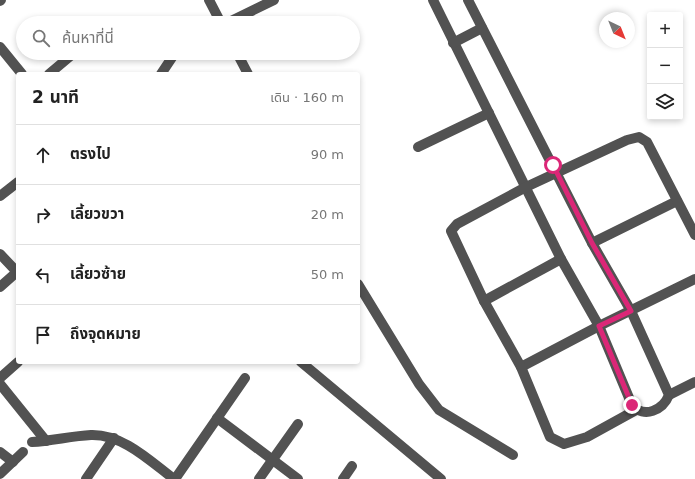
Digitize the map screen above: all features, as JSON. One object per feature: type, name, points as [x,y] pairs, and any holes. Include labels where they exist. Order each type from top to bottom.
[{"type":"street","points":[[209,0],[216,16]]},
{"type":"street","points":[[234,16],[274,0]]},
{"type":"street","points":[[432,0],[561,259],[599,326],[632,405],[636,410],[642,413],[651,411],[666,403],[669,396],[695,382]]},
{"type":"street","points":[[468,0],[592,243],[631,311],[669,396]]},
{"type":"street","points":[[454,42],[482,28]]},
{"type":"street","points":[[0,47],[20,72]]},
{"type":"street","points":[[51,72],[66,60]]},
{"type":"street","points":[[161,72],[169,60]]},
{"type":"street","points":[[240,60],[247,72]]},
{"type":"street","points":[[418,147],[489,112]]},
{"type":"street","points":[[636,410],[587,437],[564,444],[550,437],[522,367],[484,301],[451,231],[457,224],[526,187],[627,140],[639,137],[647,142],[695,235]]},
{"type":"street","points":[[0,196],[16,184]]},
{"type":"street","points":[[592,243],[677,202]]},
{"type":"street","points":[[0,254],[16,270]]},
{"type":"street","points":[[484,301],[561,259]]},
{"type":"street","points":[[0,287],[16,274]]},
{"type":"street","points":[[522,367],[599,326],[695,279]]},
{"type":"street","points":[[360,287],[418,384],[439,410],[513,455]]},
{"type":"street","points":[[0,378],[16,364]]},
{"type":"street","points":[[303,364],[441,479]]},
{"type":"street","points":[[32,442],[46,442],[92,435],[114,438],[131,447],[175,479],[245,378]]},
{"type":"street","points":[[0,384],[46,442]]},
{"type":"street","points":[[217,418],[298,479]]},
{"type":"street","points":[[259,479],[298,424]]},
{"type":"street","points":[[86,479],[114,438]]},
{"type":"street","points":[[0,452],[12,462]]},
{"type":"street","points":[[0,474],[23,452]]},
{"type":"street","points":[[343,479],[352,466]]},
{"type":"route","points":[[553,165],[592,243],[631,311],[599,326],[632,405]]}]
